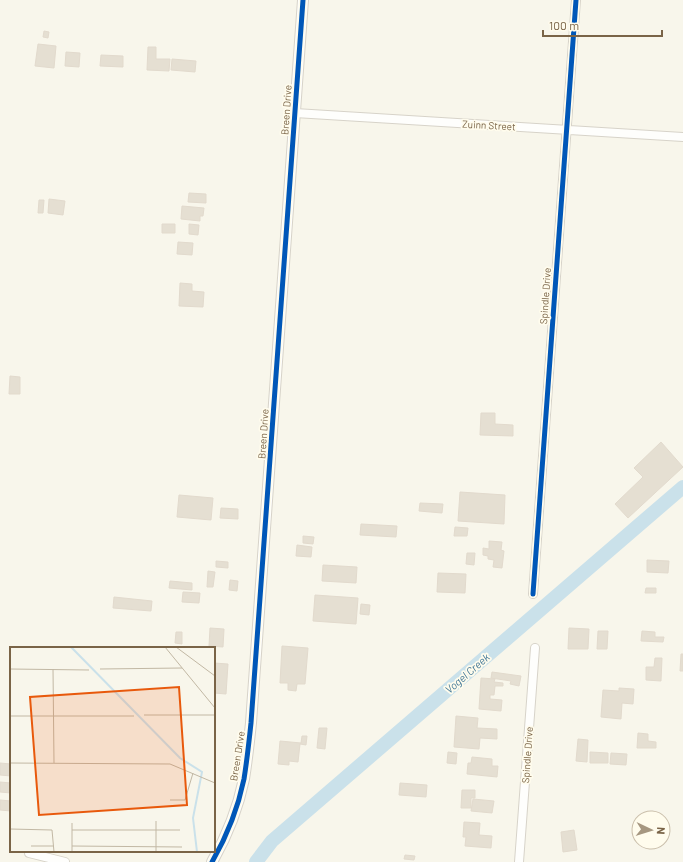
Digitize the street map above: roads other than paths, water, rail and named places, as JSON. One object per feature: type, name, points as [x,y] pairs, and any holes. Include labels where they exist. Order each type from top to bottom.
[{"type":"street","name":"Breen Drive","points":[[212,862],[230,826],[238,802],[244,779],[251,723],[303,0]]},
{"type":"street","name":"Spindle Drive","points":[[533,594],[576,0]]},
{"type":"street","name":"Zuinn Street","points":[[295,113],[683,137]]},
{"type":"street","name":"Spindle Drive","points":[[519,862],[534,648]]},
{"type":"street","points":[[29,852],[65,862]]},
{"type":"waterway","name":"Vogel Creek","points":[[256,862],[272,841],[683,487]]}]
